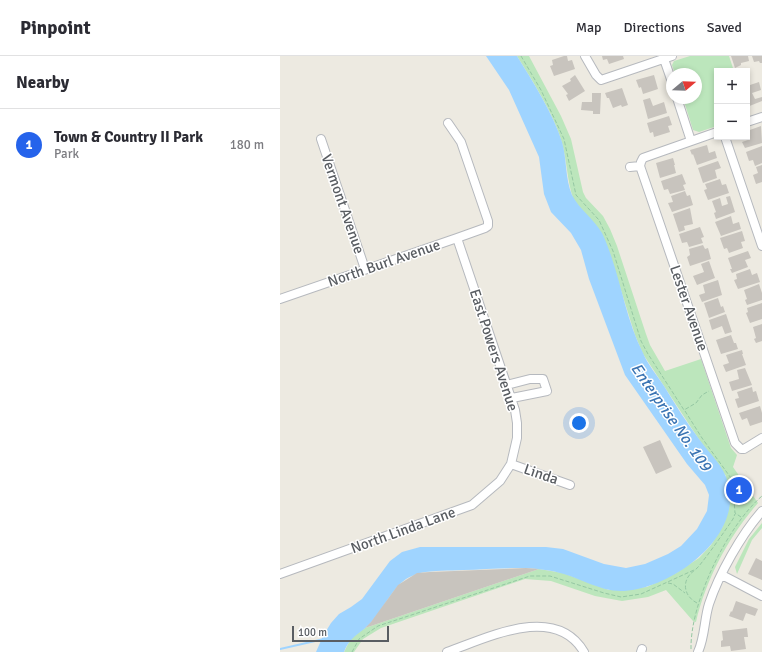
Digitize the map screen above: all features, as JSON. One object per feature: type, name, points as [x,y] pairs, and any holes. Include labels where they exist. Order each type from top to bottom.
[{"type":"street","points":[[585,56],[596,75],[601,80],[668,57],[670,68]]},
{"type":"street","points":[[679,104],[691,141]]},
{"type":"street","points":[[750,121],[762,117]]},
{"type":"street","name":"North Burl Avenue","points":[[280,299],[488,226],[488,221],[461,142],[457,134],[448,123]]},
{"type":"street","points":[[630,167],[640,166],[640,162],[643,158],[714,133]]},
{"type":"street","name":"Vermont Avenue","points":[[321,139],[365,269]]},
{"type":"street","points":[[726,140],[762,246]]},
{"type":"street","name":"Lester Avenue","points":[[640,166],[735,443],[741,449],[747,448],[762,438]]},
{"type":"street","name":"East Powers Avenue","points":[[457,238],[512,398],[517,423],[517,438],[511,464]]},
{"type":"street","points":[[507,385],[530,379],[543,379],[547,391],[512,398]]},
{"type":"street","name":"Linda","points":[[511,464],[570,485]]},
{"type":"street","name":"North Linda Lane","points":[[280,574],[472,505],[500,481],[511,464]]},
{"type":"street","points":[[702,649],[703,633],[709,605],[722,575],[743,535],[762,511]]},
{"type":"street","points":[[722,575],[762,596]]},
{"type":"street","points":[[447,652],[515,629],[532,627],[549,628],[560,631],[579,643],[584,652]]},
{"type":"path","points":[[521,56],[541,90],[564,139],[576,196],[599,220],[613,251],[641,341],[702,438],[731,478],[735,513],[733,519],[699,566],[688,576],[686,582],[687,594]]},
{"type":"path","points":[[684,410],[696,403],[706,392],[717,388]]},
{"type":"path","points":[[691,652],[691,635],[698,603],[708,579],[724,545],[742,517],[762,496]]},
{"type":"path","points":[[735,513],[742,517]]},
{"type":"path","points":[[352,652],[359,638],[378,626],[530,576],[550,576],[621,597],[641,594],[694,570]]},
{"type":"path","points":[[667,583],[673,584],[698,603]]},
{"type":"green space","points":[[517,56],[529,56],[561,116],[571,139],[583,192],[586,198],[603,216],[610,229],[650,345],[665,371],[701,359],[731,448],[737,455],[733,467],[758,503],[737,529],[712,574],[700,606],[696,622],[693,621],[666,590],[648,597],[622,601],[595,596],[551,581],[525,579],[381,628],[363,639],[354,652],[344,652],[351,638],[365,628],[539,569],[563,573],[609,590],[647,587],[676,573],[699,558],[711,545],[723,526],[726,476],[698,438],[643,354],[635,335],[608,249],[573,198],[559,132],[542,98]]},
{"type":"green space","points":[[690,56],[729,56],[733,68],[714,68],[714,127],[699,132],[693,130],[685,104],[702,104],[702,68],[673,68],[672,65],[674,61]]},
{"type":"green space","points":[[762,523],[762,528],[752,540],[737,574],[735,567],[749,539]]},
{"type":"water","name":"Enterprise No. 109","points":[[486,56],[517,56],[548,109],[562,142],[568,182],[572,195],[602,233],[613,263],[631,324],[645,357],[685,420],[720,465],[726,477],[730,503],[725,523],[714,541],[698,558],[680,571],[660,582],[640,589],[621,591],[605,589],[560,573],[524,568],[418,573],[406,579],[396,588],[369,625],[350,641],[344,652],[316,652],[331,623],[339,614],[362,599],[390,561],[402,552],[420,547],[546,547],[563,549],[604,564],[626,568],[645,564],[668,554],[681,546],[697,529],[707,511],[709,495],[705,485],[687,464],[625,375],[589,279],[581,250],[571,233],[551,212],[544,194],[539,157],[509,90]]},
{"type":"building","points":[[567,56],[568,61],[572,60],[575,69],[554,76],[550,66],[553,65],[552,60]]},
{"type":"building","points":[[602,56],[623,56],[624,59],[609,64],[607,59],[603,60]]},
{"type":"building","points":[[731,56],[748,56],[749,61],[741,63],[741,65],[735,68]]},
{"type":"building","points":[[752,56],[762,56],[762,63],[759,61],[754,62]]},
{"type":"building","points":[[575,75],[585,91],[569,101],[566,95],[568,94],[562,86],[571,81],[570,79]]},
{"type":"building","points":[[654,75],[658,89],[643,94],[641,87],[639,88],[636,80]]},
{"type":"building","points":[[759,82],[761,90],[752,93],[755,99],[762,97],[762,101],[750,106],[750,104],[750,85]]},
{"type":"building","points":[[622,88],[628,105],[622,107],[621,105],[613,108],[605,93]]},
{"type":"building","points":[[592,93],[601,93],[600,114],[593,114],[593,111],[581,110],[582,102],[592,102]]},
{"type":"building","points":[[650,98],[653,106],[664,102],[667,113],[648,119],[643,100]]},
{"type":"building","points":[[669,116],[672,125],[668,126],[670,132],[654,137],[653,132],[650,133],[647,123]]},
{"type":"building","points":[[761,126],[762,143],[745,148],[742,142],[750,140],[750,130]]},
{"type":"building","points":[[707,145],[709,153],[715,151],[717,158],[697,165],[690,150]]},
{"type":"building","points":[[762,146],[762,163],[755,166],[753,160],[749,161],[746,152]]},
{"type":"building","points":[[673,158],[676,173],[660,178],[656,163]]},
{"type":"building","points":[[718,161],[721,168],[715,170],[717,178],[703,183],[698,168]]},
{"type":"building","points":[[762,165],[762,182],[756,184],[753,175],[758,173],[756,167]]},
{"type":"building","points":[[682,174],[686,184],[683,185],[685,190],[670,194],[668,189],[664,190],[661,181]]},
{"type":"building","points":[[720,179],[722,185],[726,184],[729,193],[708,200],[704,190],[707,189],[705,184]]},
{"type":"building","points":[[685,191],[687,196],[690,195],[693,205],[672,212],[668,203],[673,202],[671,196]]},
{"type":"building","points":[[730,196],[735,212],[716,219],[714,213],[716,212],[712,201],[720,198],[722,206],[728,204],[726,197]]},
{"type":"building","points":[[690,208],[693,224],[684,226],[685,230],[679,232],[673,214]]},
{"type":"building","points":[[731,216],[733,224],[739,222],[741,229],[721,236],[715,222]]},
{"type":"building","points":[[700,227],[704,237],[701,238],[703,243],[689,247],[687,242],[682,243],[679,234]]},
{"type":"building","points":[[742,231],[745,241],[741,242],[743,248],[729,253],[727,248],[724,249],[720,238]]},
{"type":"building","points":[[703,245],[705,249],[708,248],[711,259],[690,266],[687,257],[690,255],[689,249]]},
{"type":"building","points":[[748,251],[751,258],[745,260],[748,267],[732,273],[728,258]]},
{"type":"building","points":[[709,261],[715,278],[697,285],[693,276],[704,272],[701,264]]},
{"type":"building","points":[[750,269],[752,275],[757,273],[760,282],[738,289],[734,280],[737,279],[736,274]]},
{"type":"building","points":[[718,280],[722,295],[702,302],[699,295],[705,293],[703,285]]},
{"type":"building","points":[[759,284],[762,293],[762,300],[747,305],[744,290]]},
{"type":"building","points":[[718,298],[721,307],[723,306],[725,312],[709,318],[704,303]]},
{"type":"building","points":[[762,303],[762,319],[750,323],[746,313],[748,312],[747,308]]},
{"type":"building","points":[[726,314],[732,332],[725,334],[722,326],[712,330],[709,320]]},
{"type":"building","points":[[762,324],[762,341],[756,343],[754,339],[756,338],[753,327]]},
{"type":"building","points":[[731,335],[738,349],[721,354],[716,340]]},
{"type":"building","points":[[742,350],[746,365],[726,372],[723,365],[729,363],[726,355]]},
{"type":"building","points":[[745,368],[752,385],[732,391],[729,382],[739,379],[737,370]]},
{"type":"building","points":[[752,387],[753,392],[756,391],[759,401],[738,408],[735,399],[739,398],[737,392]]},
{"type":"building","points":[[760,406],[762,422],[750,426],[747,418],[742,420],[739,413]]},
{"type":"building","points":[[660,440],[672,467],[656,474],[643,447]]},
{"type":"building","points":[[756,558],[762,561],[762,580],[748,574]]},
{"type":"building","points":[[526,568],[539,569],[365,628],[398,585],[417,573]]},
{"type":"building","points":[[736,601],[758,609],[755,616],[746,613],[743,621],[729,616]]},
{"type":"building","points":[[747,628],[748,637],[744,637],[746,649],[731,651],[730,646],[721,647],[721,641],[723,640],[722,631]]},
{"type":"waterway","points":[[280,649],[324,639]]},
{"type":"place","name":"Town & Country II Park","points":[[739,490]]}]
